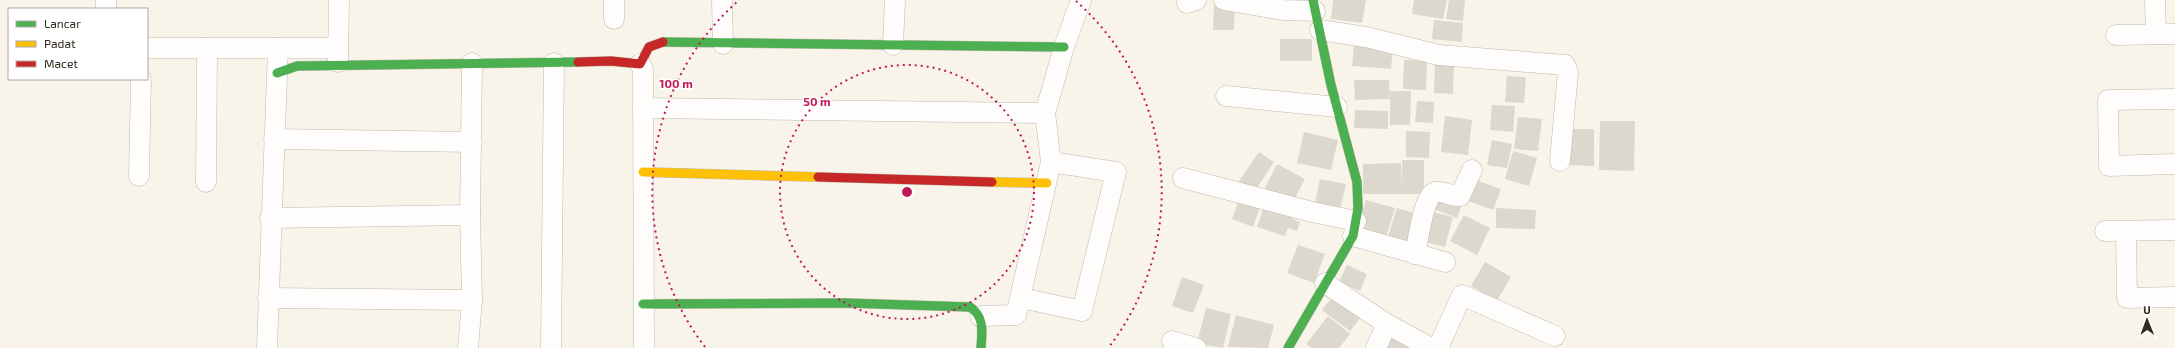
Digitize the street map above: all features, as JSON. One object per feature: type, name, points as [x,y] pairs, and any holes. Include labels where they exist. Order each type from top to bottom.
[{"type":"street","points":[[338,57],[339,0]]},
{"type":"street","points":[[722,0],[723,44]]},
{"type":"street","points":[[893,45],[895,0]]},
{"type":"street","points":[[980,316],[1016,315],[1052,162],[1045,113],[1064,47],[1081,0]]},
{"type":"street","points":[[1224,0],[1316,14],[1366,37],[1439,55],[1565,65],[1568,72],[1560,161]]},
{"type":"street","points":[[2116,35],[2166,34],[2155,0]]},
{"type":"street","points":[[1288,348],[1354,228],[1357,182],[1325,60],[1316,14]]},
{"type":"street","points":[[640,64],[649,46],[661,42],[723,44],[1064,47]]},
{"type":"street","points":[[148,48],[278,48],[338,57],[472,63],[611,61],[640,64]]},
{"type":"street","points":[[206,182],[207,48]]},
{"type":"street","points":[[267,348],[270,218],[278,48]]},
{"type":"street","points":[[277,73],[296,66],[338,57]]},
{"type":"street","points":[[468,348],[472,300],[470,215],[472,63]]},
{"type":"street","points":[[551,348],[554,63]]},
{"type":"street","points":[[640,64],[643,69],[644,348]]},
{"type":"street","points":[[139,176],[141,80]]},
{"type":"street","points":[[1226,96],[1337,107]]},
{"type":"street","points":[[2175,99],[2108,100],[2109,166],[2175,164]]},
{"type":"street","points":[[643,108],[1045,113]]},
{"type":"street","points":[[274,139],[472,142]]},
{"type":"street","points":[[1021,298],[1082,311],[1116,172],[1052,162]]},
{"type":"street","points":[[1415,254],[1425,209],[1432,194],[1437,192],[1460,196],[1472,170]]},
{"type":"street","points":[[643,172],[1047,183]]},
{"type":"street","points":[[1183,178],[1312,212],[1415,254],[1445,262]]},
{"type":"street","points":[[270,218],[470,215]]},
{"type":"street","points":[[2105,231],[2175,230]]},
{"type":"street","points":[[2126,231],[2127,298],[2175,297]]},
{"type":"street","points":[[1325,283],[1387,324],[1431,348]]},
{"type":"street","points":[[1438,348],[1462,295],[1555,336]]},
{"type":"street","points":[[268,298],[472,300]]},
{"type":"street","points":[[644,304],[846,303],[970,307],[976,310],[982,322],[981,348]]},
{"type":"street","points":[[1376,348],[1387,324]]},
{"type":"street","points":[[1172,341],[1196,348]]},
{"type":"building","points":[[1333,0],[1366,0],[1362,23],[1331,19]]},
{"type":"building","points":[[1414,0],[1447,0],[1443,19],[1412,14]]},
{"type":"building","points":[[1449,0],[1465,0],[1463,21],[1446,19]]},
{"type":"building","points":[[1214,3],[1235,4],[1234,30],[1213,30]]},
{"type":"building","points":[[1434,20],[1463,23],[1462,42],[1432,39]]},
{"type":"building","points":[[1280,39],[1312,39],[1312,61],[1280,61]]},
{"type":"building","points":[[1354,43],[1393,46],[1391,69],[1352,66]]},
{"type":"building","points":[[1404,60],[1427,61],[1426,90],[1403,89]]},
{"type":"building","points":[[1435,63],[1454,63],[1453,94],[1434,93]]},
{"type":"building","points":[[1507,76],[1526,77],[1524,103],[1505,102]]},
{"type":"building","points":[[1354,80],[1389,80],[1390,99],[1355,100]]},
{"type":"building","points":[[1390,91],[1411,91],[1410,125],[1390,125]]},
{"type":"building","points":[[1417,101],[1434,102],[1433,123],[1415,122]]},
{"type":"building","points":[[1492,105],[1515,106],[1513,132],[1490,130]]},
{"type":"building","points":[[1355,110],[1388,111],[1388,129],[1354,128]]},
{"type":"building","points":[[1445,116],[1472,120],[1468,155],[1441,152]]},
{"type":"building","points":[[1518,117],[1542,119],[1538,151],[1514,149]]},
{"type":"building","points":[[1600,121],[1635,121],[1634,171],[1599,170]]},
{"type":"building","points":[[1566,129],[1594,129],[1594,166],[1565,165]]},
{"type":"building","points":[[1406,131],[1430,132],[1429,158],[1406,157]]},
{"type":"building","points":[[1304,132],[1338,140],[1331,170],[1297,163]]},
{"type":"building","points":[[1492,140],[1512,144],[1507,168],[1487,165]]},
{"type":"building","points":[[1513,151],[1537,158],[1529,186],[1505,179]]},
{"type":"building","points":[[1259,152],[1274,162],[1253,194],[1237,184]]},
{"type":"building","points":[[1402,160],[1424,160],[1424,194],[1363,194],[1363,164],[1401,163],[1402,186]]},
{"type":"building","points":[[1277,164],[1305,179],[1293,202],[1265,188]]},
{"type":"building","points":[[1320,179],[1346,184],[1339,213],[1314,208]]},
{"type":"building","points":[[1473,179],[1501,189],[1493,210],[1466,200]]},
{"type":"building","points":[[1439,196],[1462,204],[1457,218],[1434,209]]},
{"type":"building","points":[[1239,199],[1260,207],[1253,227],[1232,219]]},
{"type":"building","points":[[1266,200],[1295,210],[1292,219],[1300,222],[1297,231],[1288,228],[1285,236],[1257,227]]},
{"type":"building","points":[[1366,200],[1395,208],[1386,237],[1358,228]]},
{"type":"building","points":[[1397,208],[1421,215],[1412,243],[1388,236]]},
{"type":"building","points":[[1496,208],[1536,210],[1535,229],[1496,228]]},
{"type":"building","points":[[1429,211],[1453,217],[1445,247],[1421,241]]},
{"type":"building","points":[[1464,215],[1490,228],[1477,255],[1450,241]]},
{"type":"building","points":[[1298,245],[1325,254],[1314,283],[1287,273]]},
{"type":"building","points":[[1485,262],[1511,277],[1497,301],[1471,286]]},
{"type":"building","points":[[1347,265],[1367,274],[1360,291],[1339,282]]},
{"type":"building","points":[[1182,277],[1204,285],[1193,313],[1172,306]]},
{"type":"building","points":[[1334,295],[1362,316],[1350,331],[1322,310]]},
{"type":"building","points":[[1206,308],[1231,314],[1223,348],[1197,343]]},
{"type":"building","points":[[1236,315],[1274,325],[1268,348],[1228,347]]},
{"type":"building","points":[[1328,316],[1350,334],[1339,348],[1312,348],[1306,344]]},
{"type":"building","points":[[1386,334],[1411,348],[1380,348]]},
{"type":"traffic: fast","points":[[1288,348],[1353,236],[1358,208],[1357,182],[1331,85],[1313,0]]},
{"type":"traffic: fast","points":[[663,42],[1064,47]]},
{"type":"traffic: fast","points":[[277,73],[297,66],[578,62]]},
{"type":"traffic: fast","points":[[643,304],[846,303],[970,307],[978,315],[982,325],[981,348]]},
{"type":"traffic: slow","points":[[643,172],[818,177]]},
{"type":"traffic: slow","points":[[992,182],[1047,183]]},
{"type":"traffic: jam","points":[[578,62],[611,61],[640,64],[649,47],[663,42]]},
{"type":"traffic: jam","points":[[818,177],[992,182]]}]
